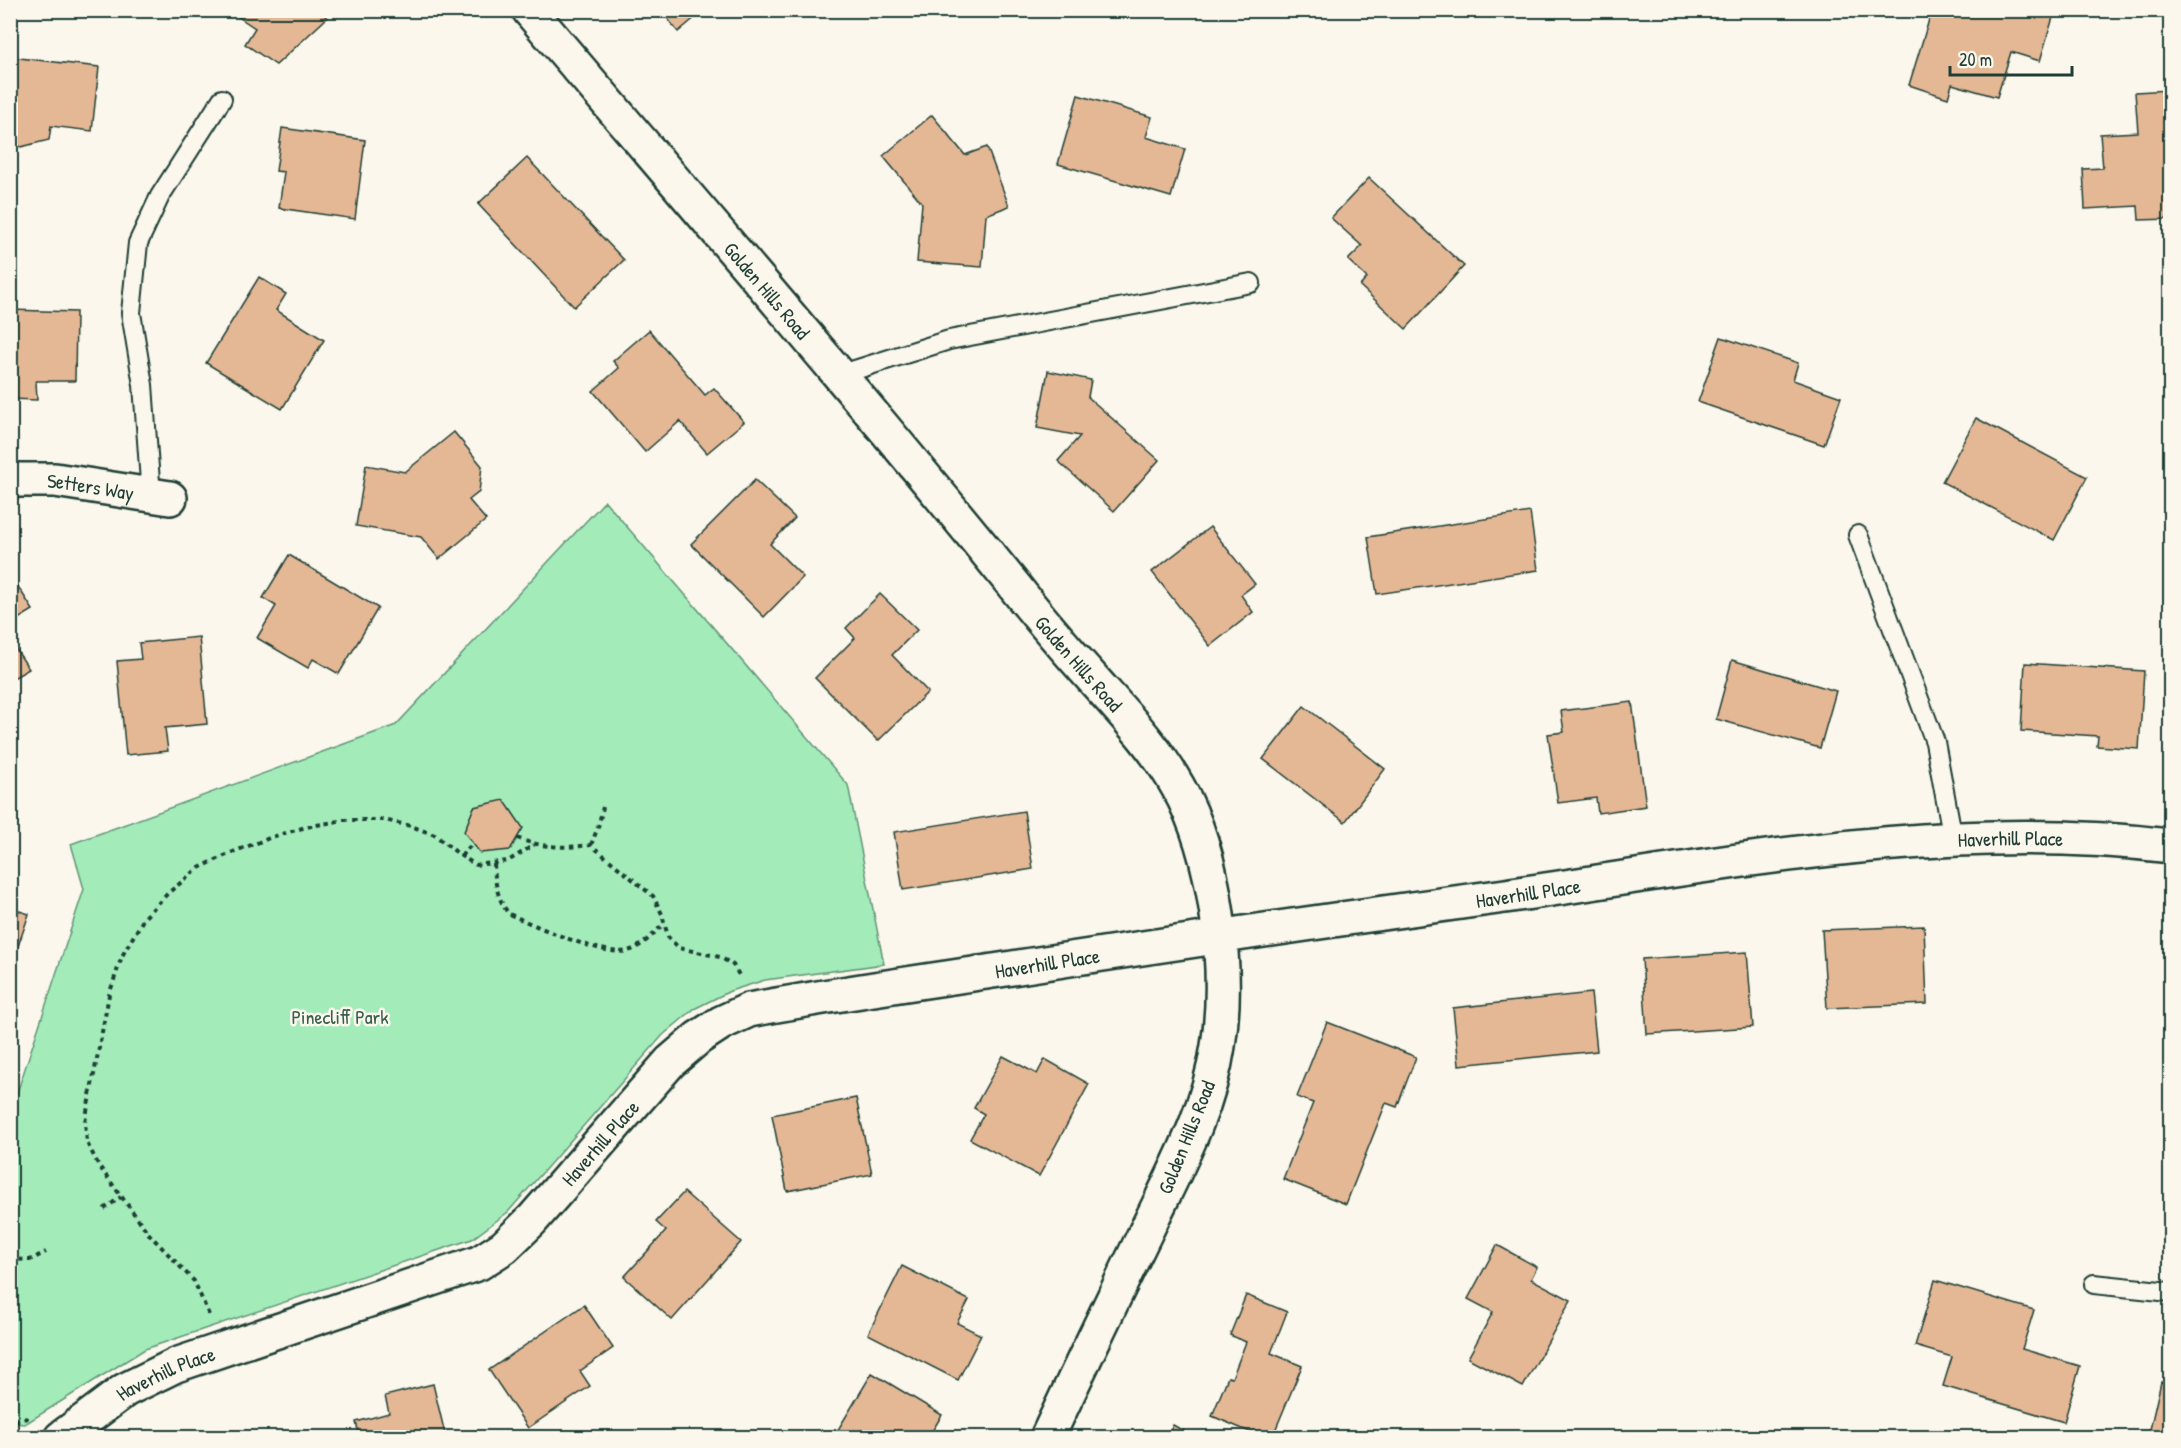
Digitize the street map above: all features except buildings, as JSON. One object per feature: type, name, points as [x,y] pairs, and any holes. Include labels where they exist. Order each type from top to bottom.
[{"type":"street","name":"Golden Hills Road","points":[[529,10],[910,457],[1038,615],[1139,731],[1177,786],[1198,830],[1210,875],[1219,936],[1221,1004],[1218,1046],[1208,1090],[1188,1144],[1047,1437]]},
{"type":"street","name":"Setters Way","points":[[10,480],[55,480],[160,497]]},
{"type":"street","name":"Haverhill Place","points":[[61,1437],[125,1390],[176,1365],[479,1263],[504,1247],[532,1220],[670,1062],[698,1038],[721,1023],[750,1010],[1219,936],[1797,854],[1953,839],[2069,837],[2170,846]]},
{"type":"lane","points":[[160,497],[130,313],[138,243],[160,196],[222,99]]},
{"type":"lane","points":[[838,375],[949,340],[1251,283]]},
{"type":"lane","points":[[1858,535],[1935,742],[1953,839]]},
{"type":"lane","points":[[2094,1284],[2170,1293]]},
{"type":"path","points":[[591,845],[603,807]]},
{"type":"path","points":[[210,1319],[194,1281],[149,1234],[99,1166],[87,1143],[85,1122],[109,995],[122,956],[144,918],[168,892],[199,868],[233,852],[306,827],[344,820],[384,820],[411,826],[435,835],[476,865],[508,861],[534,845]]},
{"type":"path","points":[[517,838],[534,845],[570,848],[591,845],[653,896],[665,923],[668,937],[679,948],[720,957],[733,965],[742,980]]},
{"type":"path","points":[[461,856],[473,843]]},
{"type":"path","points":[[494,864],[496,889],[503,907],[509,914],[581,942],[617,952],[629,951],[653,936],[665,923]]},
{"type":"path","points":[[104,1209],[121,1197]]},
{"type":"path","points":[[10,1259],[30,1260],[46,1252]]},
{"type":"green space","name":"Pinecliff Park","points":[[605,501],[848,785],[884,964],[765,980],[730,991],[694,1009],[663,1035],[508,1212],[472,1239],[145,1349],[25,1424],[11,1423],[11,1101],[17,1093],[84,889],[71,844],[396,725]]}]
